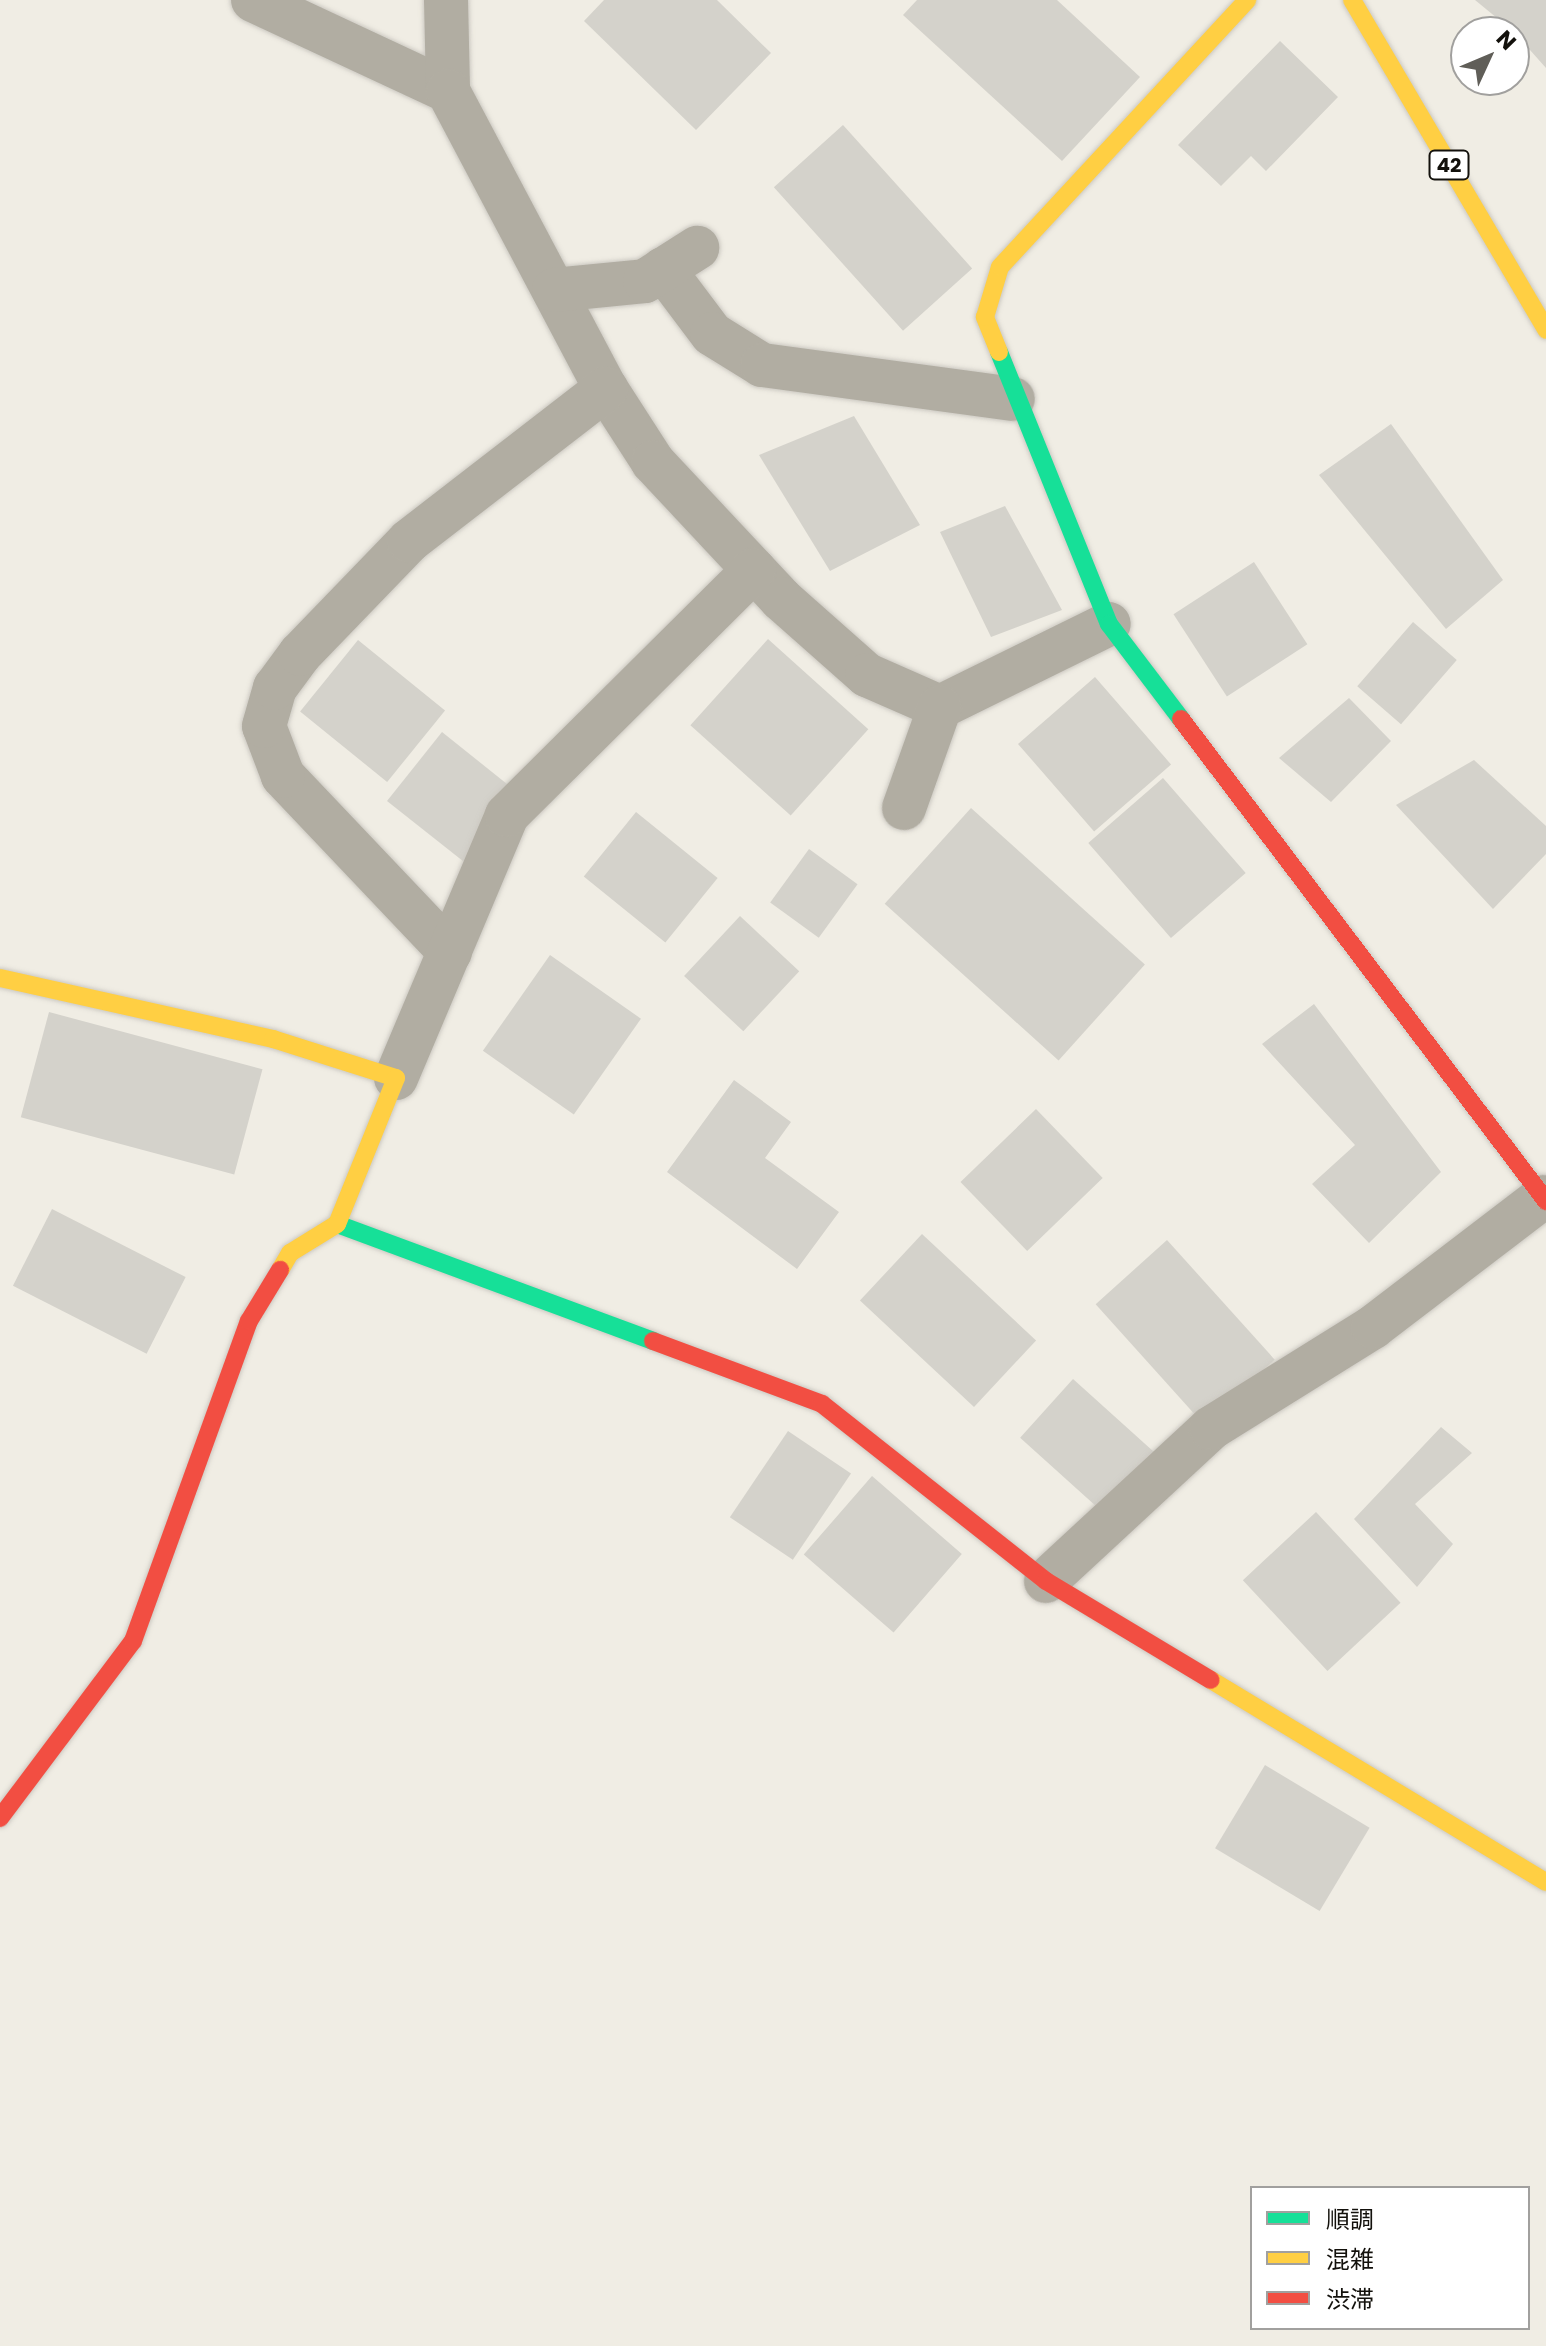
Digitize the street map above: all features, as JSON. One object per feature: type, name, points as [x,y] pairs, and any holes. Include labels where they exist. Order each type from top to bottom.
[{"type":"street","points":[[253,0],[448,91]]},
{"type":"street","points":[[446,0],[448,91],[606,389],[653,462],[754,570],[867,675],[940,707]]},
{"type":"street","points":[[1046,1581],[1211,1428],[1373,1327],[1544,1199],[1109,624],[1013,399],[985,317],[1000,267],[1247,0]]},
{"type":"street","name":"42","points":[[1352,0],[1546,330]]},
{"type":"street","points":[[554,290],[645,281],[680,259],[712,334],[762,365],[1013,399]]},
{"type":"street","points":[[450,952],[283,776],[264,726],[275,688],[300,654],[409,541],[606,389]]},
{"type":"street","points":[[0,1818],[133,1641],[249,1321],[290,1253],[337,1224],[507,815],[754,570]]},
{"type":"street","points":[[904,808],[940,707],[1109,624]]},
{"type":"street","points":[[0,978],[273,1039],[396,1078]]},
{"type":"street","points":[[337,1224],[822,1404],[1046,1581],[1546,1882]]},
{"type":"building","points":[[604,0],[717,0],[771,53],[696,130],[584,21]]},
{"type":"building","points":[[917,0],[1057,0],[1140,77],[1062,161],[903,15]]},
{"type":"building","points":[[1475,0],[1546,0],[1546,68],[1530,50],[1530,16],[1494,16]]},
{"type":"building","points":[[1280,41],[1338,97],[1266,171],[1251,156],[1221,186],[1178,145]]},
{"type":"building","points":[[843,125],[972,268],[903,331],[774,187]]},
{"type":"building","points":[[854,416],[920,525],[830,571],[759,455]]},
{"type":"building","points":[[1391,424],[1503,580],[1446,629],[1319,475]]},
{"type":"building","points":[[1005,506],[1062,610],[991,637],[940,532]]},
{"type":"building","points":[[1254,562],[1307,644],[1227,696],[1173,614]]},
{"type":"building","points":[[1413,622],[1457,660],[1401,724],[1357,686]]},
{"type":"building","points":[[768,639],[868,729],[791,816],[690,725]]},
{"type":"building","points":[[358,640],[445,710],[387,782],[300,711]]},
{"type":"building","points":[[1095,677],[1171,765],[1094,831],[1018,744]]},
{"type":"building","points":[[1349,698],[1391,741],[1331,802],[1279,758]]},
{"type":"building","points":[[442,732],[507,784],[473,869],[387,801]]},
{"type":"building","points":[[1474,760],[1546,826],[1546,854],[1493,909],[1396,805]]},
{"type":"building","points":[[1163,778],[1246,873],[1171,938],[1088,843]]},
{"type":"building","points":[[971,808],[1145,965],[1059,1060],[885,904]]},
{"type":"building","points":[[636,812],[718,878],[665,943],[584,877]]},
{"type":"building","points":[[809,849],[858,884],[819,938],[770,902]]},
{"type":"building","points":[[740,916],[799,971],[743,1031],[684,976]]},
{"type":"building","points":[[550,955],[641,1019],[574,1115],[483,1051]]},
{"type":"building","points":[[1314,1004],[1441,1172],[1369,1243],[1312,1184],[1355,1145],[1262,1044]]},
{"type":"building","points":[[49,1012],[262,1069],[234,1174],[21,1117]]},
{"type":"building","points":[[734,1080],[791,1122],[765,1158],[839,1212],[797,1269],[667,1172]]},
{"type":"building","points":[[1036,1109],[1103,1178],[1027,1251],[960,1182]]},
{"type":"building","points":[[52,1209],[186,1277],[147,1354],[13,1286]]},
{"type":"building","points":[[922,1234],[1036,1340],[974,1407],[860,1301]]},
{"type":"building","points":[[1167,1240],[1275,1360],[1203,1424],[1096,1304]]},
{"type":"building","points":[[1073,1379],[1158,1456],[1106,1515],[1020,1438]]},
{"type":"building","points":[[1441,1427],[1472,1453],[1415,1504],[1453,1544],[1417,1587],[1354,1519]]},
{"type":"building","points":[[788,1431],[851,1473],[793,1560],[730,1517]]},
{"type":"building","points":[[872,1476],[962,1554],[894,1633],[804,1554]]},
{"type":"building","points":[[1316,1512],[1401,1603],[1327,1671],[1243,1580]]},
{"type":"building","points":[[1265,1765],[1370,1828],[1320,1911],[1215,1848]]},
{"type":"traffic: fast","points":[[999,352],[1109,624],[1181,719]]},
{"type":"traffic: fast","points":[[337,1224],[653,1341]]},
{"type":"traffic: slow","points":[[999,352],[985,317],[1000,267],[1247,0]]},
{"type":"traffic: slow","points":[[1352,0],[1546,330]]},
{"type":"traffic: slow","points":[[0,978],[273,1039],[396,1078],[337,1224],[290,1253],[280,1270]]},
{"type":"traffic: slow","points":[[1211,1680],[1546,1882]]},
{"type":"traffic: jam","points":[[1181,719],[1546,1201]]},
{"type":"traffic: jam","points":[[0,1818],[133,1641],[249,1321],[280,1270]]},
{"type":"traffic: jam","points":[[653,1341],[822,1404],[1046,1581],[1211,1680]]}]
